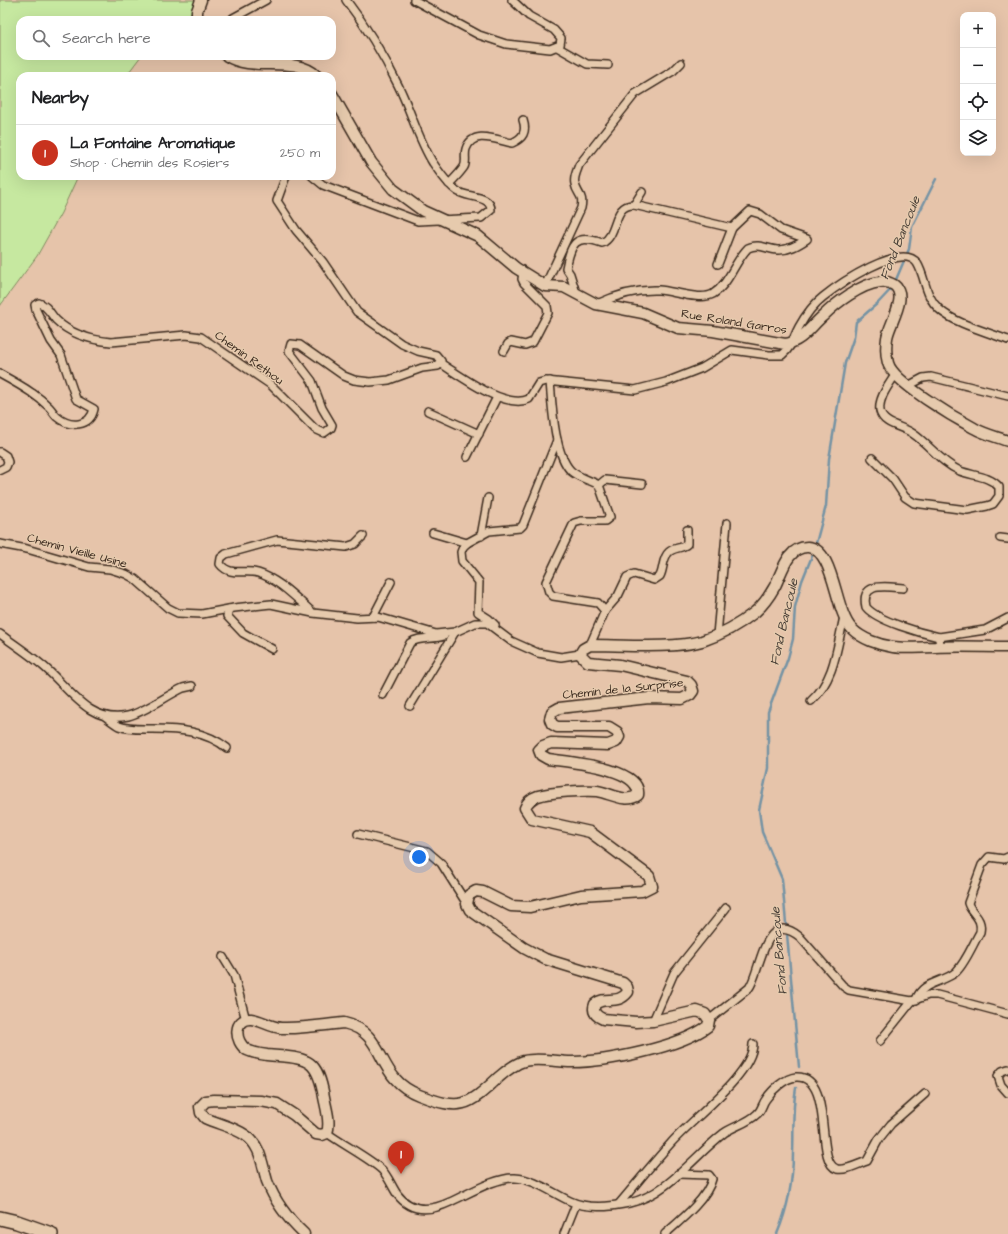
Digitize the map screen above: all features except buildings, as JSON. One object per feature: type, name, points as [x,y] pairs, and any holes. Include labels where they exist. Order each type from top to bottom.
[{"type":"highway","points":[[0,1218],[17,1222],[51,1234]]},
{"type":"main road","points":[[197,16],[197,11],[201,0]]},
{"type":"main road","points":[[235,60],[252,65],[294,65],[310,72]]},
{"type":"main road","name":"Rue Roland Garros","points":[[336,101],[371,162],[406,200],[423,211],[478,236],[523,273],[545,286],[564,287],[596,304],[636,312],[687,330],[713,331],[779,344],[793,344],[843,299],[871,284],[887,281],[898,288],[900,295],[888,337],[887,351],[888,363],[895,375],[908,386],[974,428],[1008,441]]},
{"type":"main road","points":[[580,654],[583,649],[590,645],[682,645],[701,641],[717,635],[745,619],[757,610],[774,586],[787,560],[796,550],[802,548],[813,548],[818,551],[826,561],[844,617],[852,629],[865,638],[878,644],[894,647],[939,642],[1008,647]]},
{"type":"main road","name":"Chemin de la Surprise","points":[[467,904],[469,895],[476,891],[483,892],[511,906],[530,908],[581,895],[642,891],[652,886],[649,876],[598,836],[582,829],[532,819],[525,808],[528,802],[538,796],[585,791],[610,794],[626,799],[634,798],[638,795],[639,790],[636,785],[622,774],[597,767],[548,760],[541,755],[539,750],[551,743],[608,745],[616,742],[619,737],[617,732],[609,727],[558,726],[552,724],[550,719],[552,712],[559,708],[622,700],[649,698],[682,699],[690,696],[693,691],[692,685],[686,681],[620,665],[588,662],[580,654]]},
{"type":"main road","points":[[304,1234],[287,1217],[277,1203],[267,1181],[260,1153],[254,1144],[246,1135],[205,1118],[201,1113],[200,1106],[206,1101],[269,1102],[286,1109],[316,1134],[322,1135],[327,1133],[328,1122],[321,1077],[318,1071],[313,1065],[298,1058],[254,1053],[246,1049],[240,1044],[236,1033],[240,1024],[246,1020],[251,1019],[279,1028],[344,1023],[353,1025],[362,1029],[368,1034],[373,1041],[385,1067],[405,1089],[452,1105],[466,1103],[481,1094],[508,1068],[524,1061],[542,1060],[578,1062],[633,1055],[700,1032],[708,1026],[710,1020],[705,1014],[697,1011],[653,1022],[603,1019],[598,1017],[594,1014],[593,1008],[595,1004],[604,1000],[619,1000],[628,992],[627,987],[623,983],[545,959],[524,948],[470,910],[467,904]]},
{"type":"street","points":[[237,16],[266,0]]},
{"type":"street","points":[[317,180],[323,185],[418,221],[481,218],[491,210],[488,202],[484,199],[465,195],[449,184],[433,163],[418,136],[399,86],[383,57],[346,0]]},
{"type":"street","points":[[414,0],[479,35],[492,40],[506,44],[536,48],[557,47],[587,64],[608,65]]},
{"type":"street","points":[[512,0],[529,16],[554,30],[558,34],[562,42],[557,47]]},
{"type":"street","points":[[545,286],[581,208],[582,197],[574,185],[574,179],[579,165],[635,94],[673,71],[681,63]]},
{"type":"street","points":[[449,184],[463,169],[467,147],[472,139],[483,137],[512,143],[524,135],[526,129],[522,120]]},
{"type":"street","points":[[285,180],[278,201],[281,210],[323,262],[353,308],[387,335],[418,351],[436,355],[440,358],[440,363],[496,397],[524,401],[532,396],[539,383],[550,381],[635,390],[666,382],[702,368],[732,350],[776,356],[786,351],[793,344],[799,326],[822,297],[883,261],[902,256],[912,259],[916,263],[928,295],[937,308],[947,316],[1008,340]]},
{"type":"street","points":[[634,206],[642,192]]},
{"type":"street","points":[[576,293],[570,274],[566,268],[572,247],[579,240],[584,238],[589,238],[602,243],[604,242],[611,236],[619,212],[626,206],[634,206],[732,228]]},
{"type":"street","points":[[596,304],[614,296],[646,291],[669,291],[705,297],[726,282],[748,248],[758,246],[779,250],[790,248],[807,239],[781,230],[760,214],[750,211],[732,228],[718,264]]},
{"type":"street","name":"Rue Roland Garros","points":[[504,351],[511,342],[525,345],[533,342],[548,313],[547,306],[524,283],[522,279],[523,273]]},
{"type":"street","name":"Chemin Rethou","points":[[0,374],[31,392],[50,407],[57,417],[68,422],[80,424],[86,422],[92,415],[94,409],[92,406],[76,399],[61,355],[51,341],[36,310],[35,305],[39,303],[46,307],[56,320],[64,327],[100,341],[111,342],[186,334],[201,337],[271,385],[315,429],[324,433],[331,428],[332,425],[322,408],[312,381],[289,351],[291,344],[300,344],[344,376],[370,382],[389,380],[422,368],[438,366],[440,363]]},
{"type":"street","points":[[872,458],[893,479],[905,497],[914,503],[967,510],[993,504],[999,496],[999,487],[992,480],[958,470],[944,461],[911,432],[886,420],[880,411],[880,405],[882,396],[895,375]]},
{"type":"street","points":[[908,386],[923,378],[931,377],[1008,396]]},
{"type":"street","points":[[550,381],[557,440],[567,466],[572,472],[599,485],[603,493],[609,519],[605,522],[581,521],[574,523],[546,582],[549,592],[553,596],[598,604],[606,611]]},
{"type":"street","points":[[467,457],[496,397]]},
{"type":"street","points":[[428,411],[479,434]]},
{"type":"street","points":[[557,440],[524,525],[513,529],[496,529],[481,536],[467,543],[463,547],[461,556],[465,566],[479,582],[477,609],[481,614],[489,618],[511,641],[538,652],[561,657],[580,654]]},
{"type":"street","points":[[0,452],[6,456],[8,462],[6,467],[0,470]]},
{"type":"street","points":[[599,485],[605,480],[642,484]]},
{"type":"street","points":[[481,536],[488,498]]},
{"type":"street","points":[[717,635],[727,523]]},
{"type":"street","points":[[590,645],[606,611],[618,596],[627,577],[634,574],[654,580],[660,576],[667,554],[672,550],[687,544],[687,530]]},
{"type":"street","points":[[433,533],[467,543]]},
{"type":"street","points":[[313,613],[268,578],[258,573],[226,570],[220,564],[221,558],[226,554],[277,540],[346,547],[355,544],[363,536]]},
{"type":"street","name":"Chemin Vieille Usine","points":[[0,544],[27,548],[90,567],[110,569],[126,574],[138,581],[168,608],[178,613],[202,614],[271,604],[313,613],[357,618],[385,618],[424,631],[452,633]]},
{"type":"street","points":[[373,617],[391,582]]},
{"type":"street","points":[[903,588],[879,586],[872,588],[867,594],[866,607],[871,612],[939,642],[985,630],[1008,618]]},
{"type":"street","points":[[229,609],[227,616],[236,627],[243,633],[272,649]]},
{"type":"street","points":[[811,701],[821,692],[828,681],[833,667],[844,617]]},
{"type":"street","points":[[383,695],[410,643],[417,639],[434,639],[452,633],[470,624],[479,622],[487,623],[499,630]]},
{"type":"street","points":[[410,706],[452,633]]},
{"type":"street","points":[[0,634],[41,664],[83,705],[105,716],[120,726],[204,734],[217,739],[227,748]]},
{"type":"street","points":[[105,716],[129,716],[183,688],[192,686]]},
{"type":"street","points":[[358,834],[431,854],[441,863],[467,904]]},
{"type":"street","points":[[880,1041],[922,989],[950,976],[958,969],[980,932],[981,926],[979,919],[968,903],[982,865],[989,857],[1008,857]]},
{"type":"street","points":[[653,1022],[674,973],[726,908]]},
{"type":"street","points":[[710,1020],[740,996],[754,982],[764,945],[774,933],[781,930],[794,932],[843,986],[849,990],[914,1000],[928,995],[937,995],[1008,1014]]},
{"type":"street","points":[[223,958],[234,975],[246,1020]]},
{"type":"street","points":[[620,1204],[671,1142],[738,1075],[750,1059],[753,1044]]},
{"type":"street","points":[[1008,1069],[1002,1071],[998,1076],[1001,1085],[1008,1093]]},
{"type":"street","points":[[327,1133],[382,1171],[398,1195],[405,1202],[421,1210],[446,1204],[502,1179],[514,1178],[533,1182],[576,1204],[588,1206],[620,1204],[629,1203],[660,1189],[724,1134],[760,1112],[765,1100],[779,1086],[789,1079],[797,1077],[805,1080],[812,1085],[818,1094],[827,1157],[830,1163],[838,1170],[867,1161],[879,1139],[890,1124],[925,1094]]},
{"type":"street","points":[[666,1234],[690,1212],[712,1179],[708,1175],[678,1174]]},
{"type":"street","points":[[564,1234],[576,1204]]},
{"type":"green space","points":[[0,0],[199,0],[189,16],[16,16],[16,60],[138,60],[129,72],[16,72],[16,180],[76,180],[61,213],[37,256],[0,306]]},
{"type":"waterway","name":"Fond Bancoule","points":[[895,282],[909,249],[912,227],[936,179]]},
{"type":"waterway","name":"Fond Bancoule","points":[[815,547],[826,506],[829,459],[845,363],[854,337],[856,322],[878,303],[892,288]]},
{"type":"waterway","name":"Fond Bancoule","points":[[799,1067],[782,879],[762,832],[759,810],[768,768],[768,712],[788,658],[793,639],[795,607],[802,581],[814,551]]},
{"type":"waterway","name":"Fond Bancoule","points":[[777,1234],[787,1204],[791,1184],[796,1088]]},
{"type":"place","name":"La Fontaine Aromatique","points":[[401,1174]]}]
